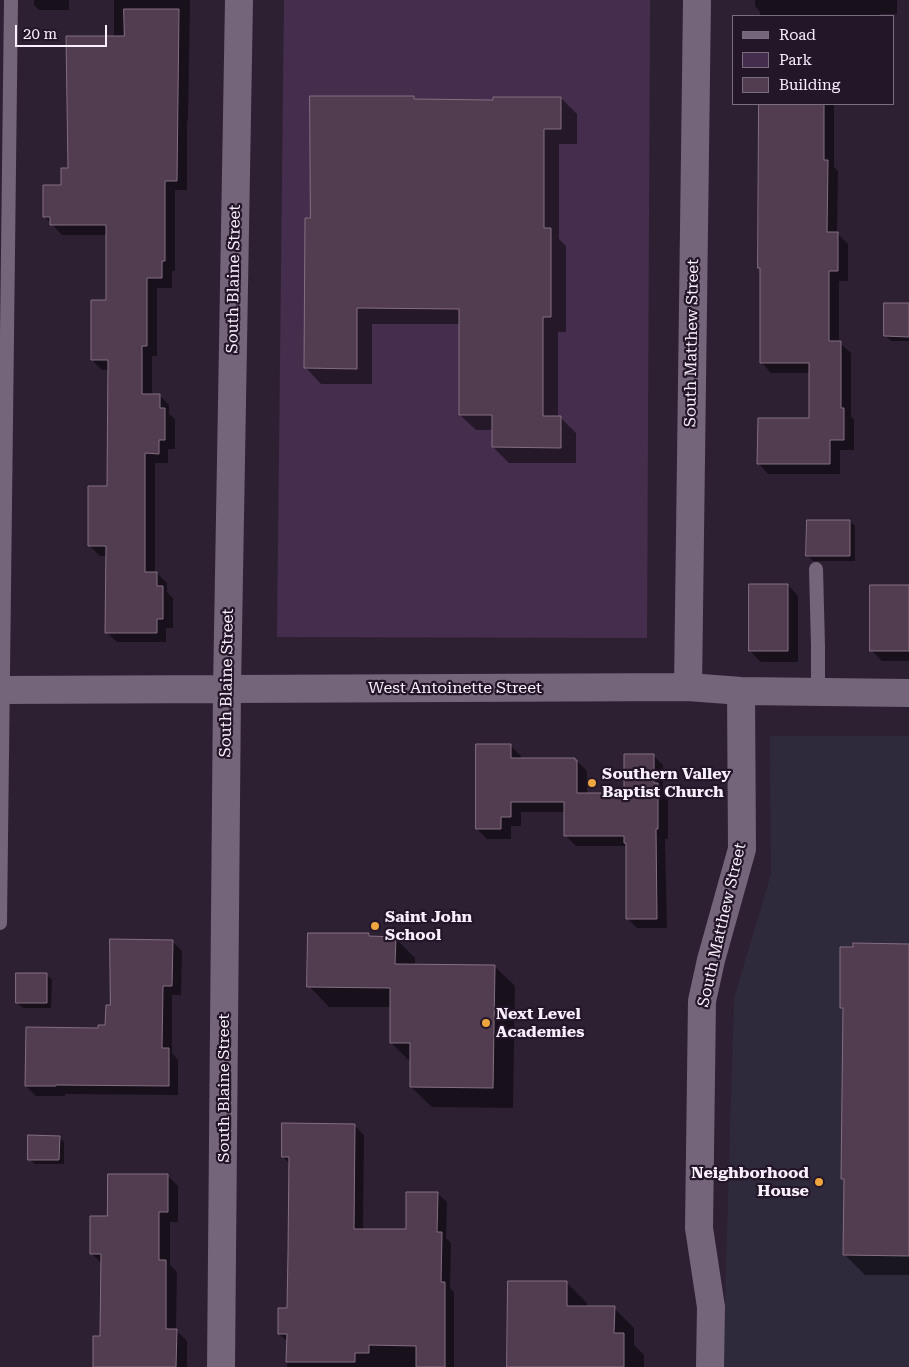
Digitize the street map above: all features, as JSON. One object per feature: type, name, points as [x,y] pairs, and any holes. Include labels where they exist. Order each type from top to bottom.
[{"type":"street","name":"South Blaine Street","points":[[221,1367],[226,689],[239,0]]},
{"type":"street","name":"South Matthew Street","points":[[688,687],[697,0]]},
{"type":"street","name":"West Antoinette Street","points":[[1,690],[688,687],[741,692],[909,693]]},
{"type":"street","name":"South Matthew Street","points":[[710,1367],[711,1307],[699,1228],[702,1001],[711,960],[742,850],[741,692]]},
{"type":"lane","points":[[0,924],[1,690],[11,0]]},
{"type":"lane","points":[[816,569],[818,692]]},
{"type":"shaded area","name":"Neighborhood House","points":[[770,736],[909,736],[909,1367],[723,1367],[734,998],[771,874]]},
{"type":"green space","points":[[284,0],[650,0],[647,638],[277,637]]},
{"type":"building","points":[[124,9],[179,9],[177,181],[165,181],[165,261],[162,261],[162,278],[147,278],[147,346],[142,346],[142,394],[160,394],[160,408],[165,408],[165,440],[159,440],[159,454],[145,453],[145,572],[157,572],[157,586],[163,586],[163,619],[157,619],[157,633],[105,633],[106,546],[88,546],[88,486],[107,486],[108,360],[91,360],[91,300],[106,300],[106,225],[50,225],[50,217],[43,217],[43,185],[61,185],[61,168],[68,168],[66,36],[124,36]]},
{"type":"building","points":[[310,96],[414,96],[414,99],[493,100],[493,97],[561,97],[561,129],[544,129],[544,228],[551,228],[551,317],[543,317],[543,416],[561,416],[561,448],[492,447],[492,415],[459,415],[459,309],[357,308],[357,369],[304,368],[305,218],[310,218]]},
{"type":"building","points":[[759,105],[824,105],[824,160],[828,160],[827,232],[838,232],[838,271],[829,271],[829,341],[841,341],[841,408],[844,408],[844,440],[830,440],[830,464],[757,464],[758,418],[809,418],[809,363],[760,363],[760,268],[758,268]]},
{"type":"building","points":[[884,303],[909,303],[909,337],[884,336]]},
{"type":"building","points":[[807,520],[850,520],[850,556],[806,556]]},
{"type":"building","points":[[749,584],[788,584],[788,651],[749,651]]},
{"type":"building","points":[[870,585],[909,585],[909,651],[870,651]]},
{"type":"building","points":[[476,744],[511,744],[511,758],[575,758],[577,760],[577,793],[624,793],[624,754],[654,754],[654,783],[658,783],[658,829],[656,829],[657,919],[626,919],[626,843],[624,843],[624,836],[564,836],[564,802],[511,802],[511,817],[501,817],[501,829],[476,829]]},
{"type":"building","points":[[308,933],[369,933],[369,936],[396,937],[395,964],[495,965],[493,1088],[410,1087],[410,1043],[390,1043],[390,988],[307,987]]},
{"type":"building","points":[[110,939],[173,940],[172,986],[163,986],[162,1048],[169,1048],[169,1086],[25,1086],[26,1027],[98,1028],[98,1025],[105,1025],[106,1005],[110,1005]]},
{"type":"building","points":[[853,943],[909,944],[909,1256],[843,1255],[844,1179],[841,1179],[843,1008],[840,1008],[840,947],[853,947]]},
{"type":"building","points":[[16,973],[47,973],[47,1003],[16,1003]]},
{"type":"building","points":[[282,1123],[355,1124],[354,1229],[406,1229],[406,1192],[438,1192],[437,1232],[442,1232],[441,1282],[445,1282],[445,1367],[416,1367],[416,1346],[369,1345],[369,1353],[355,1353],[355,1362],[286,1362],[287,1334],[278,1334],[278,1308],[287,1308],[289,1157],[282,1157]]},
{"type":"building","points":[[28,1135],[60,1136],[59,1160],[28,1160]]},
{"type":"building","points":[[108,1174],[168,1174],[168,1212],[159,1212],[159,1260],[166,1260],[166,1329],[177,1329],[176,1367],[93,1367],[93,1336],[100,1336],[101,1254],[90,1254],[90,1216],[107,1216]]},
{"type":"building","points":[[508,1281],[567,1281],[567,1306],[615,1306],[614,1333],[624,1333],[624,1367],[507,1367]]},
{"type":"place","name":"Southern Valley Baptist Church","points":[[592,783]]},
{"type":"place","name":"Saint John School","points":[[375,926]]},
{"type":"place","name":"Next Level Academies","points":[[486,1023]]},
{"type":"place","name":"Neighborhood House","points":[[819,1182]]}]
